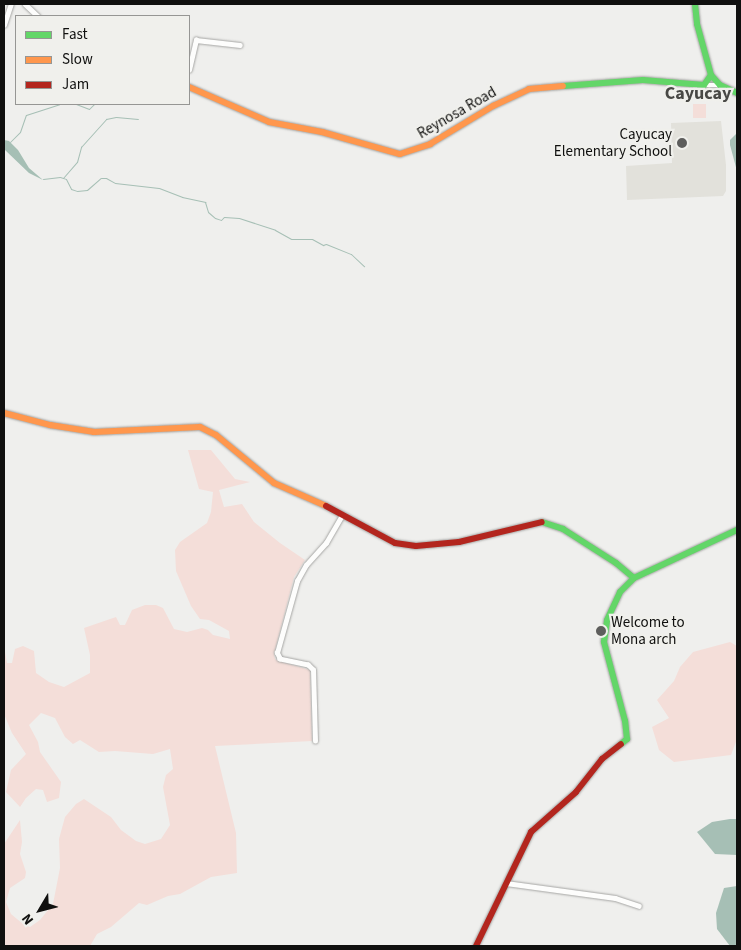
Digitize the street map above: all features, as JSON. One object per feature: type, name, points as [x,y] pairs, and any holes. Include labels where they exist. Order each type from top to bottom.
[{"type":"street","points":[[4,25],[11,4]]},
{"type":"street","points":[[25,4],[37,15]]},
{"type":"street","points":[[695,4],[697,24],[711,75],[720,85],[737,93]]},
{"type":"street","points":[[190,66],[196,40],[240,45]]},
{"type":"street","points":[[704,86],[711,75]]},
{"type":"street","name":"Reynosa Road","points":[[190,87],[269,122],[322,132],[400,154],[430,144],[493,106],[530,89],[643,80],[704,86]]},
{"type":"street","points":[[704,86],[720,85]]},
{"type":"street","points":[[4,413],[50,425],[94,432],[194,426],[205,428],[248,459],[274,483],[342,515],[386,539],[416,546],[459,542],[543,522],[563,529],[616,563],[634,578]]},
{"type":"street","points":[[315,741],[313,670],[308,665],[280,659],[277,653],[297,581],[306,565],[326,543],[342,515]]},
{"type":"street","points":[[476,946],[534,828],[576,792],[602,759],[627,738],[625,721],[607,655],[604,636],[611,607],[625,585],[634,578],[737,530]]},
{"type":"street","points":[[506,882],[615,898],[639,906]]},
{"type":"shaded area","points":[[693,104],[706,104],[706,118],[693,118]]},
{"type":"shaded area","points":[[721,121],[726,165],[726,191],[723,196],[627,200],[626,166],[672,163],[671,123]]},
{"type":"shaded area","points":[[737,133],[737,171],[730,140]]},
{"type":"shaded area","points":[[4,140],[9,141],[18,150],[29,168],[43,180],[29,173],[5,150]]},
{"type":"shaded area","points":[[188,450],[211,450],[235,479],[250,482],[219,490],[224,507],[242,504],[254,522],[305,560],[294,577],[274,654],[275,659],[279,661],[310,670],[312,741],[215,746],[236,833],[237,873],[211,877],[180,894],[168,896],[147,905],[139,903],[111,927],[97,934],[90,946],[4,946],[4,844],[20,820],[22,842],[20,854],[26,872],[25,878],[10,888],[6,902],[11,914],[30,927],[40,920],[53,904],[60,868],[59,839],[65,817],[76,804],[84,799],[111,817],[121,830],[136,841],[145,844],[161,839],[170,825],[163,787],[166,775],[173,769],[170,749],[153,754],[115,751],[99,752],[80,740],[73,744],[65,737],[55,718],[41,713],[29,725],[38,742],[40,752],[61,782],[59,798],[47,802],[43,790],[36,789],[20,807],[6,792],[11,770],[26,754],[12,733],[4,714],[4,646],[7,663],[12,663],[15,649],[23,646],[34,651],[36,673],[49,682],[64,687],[90,673],[90,655],[84,628],[116,617],[120,625],[125,625],[132,610],[145,605],[156,605],[163,608],[174,629],[187,632],[202,628],[208,630],[213,635],[230,639],[229,631],[209,620],[200,619],[191,606],[176,571],[175,550],[180,542],[207,523],[211,512],[213,492],[199,489]]},
{"type":"shaded area","points":[[730,642],[737,646],[737,739],[731,755],[674,762],[659,750],[652,727],[669,718],[657,700],[674,681],[680,667],[693,652]]},
{"type":"shaded area","points":[[737,819],[737,855],[715,854],[697,832],[712,822]]},
{"type":"shaded area","points":[[737,886],[737,946],[730,946],[717,929],[716,913],[724,888]]},
{"type":"waterway","points":[[10,142],[20,132],[26,115],[56,105]]},
{"type":"waterway","points":[[79,105],[89,109],[93,105]]},
{"type":"waterway","points":[[63,178],[77,162],[81,147],[106,119],[116,117],[138,119]]},
{"type":"waterway","points":[[43,179],[60,177],[66,179],[71,189],[77,191],[87,190],[101,178],[106,178],[115,183],[159,188],[182,197],[205,202],[208,212],[215,218],[221,220],[224,217],[239,218],[275,230],[291,239],[312,239],[323,245],[326,244],[351,254],[364,266]]},
{"type":"traffic: fast","points":[[695,4],[697,24],[711,75],[720,85],[737,93]]},
{"type":"traffic: fast","points":[[563,86],[643,80],[704,85],[711,75]]},
{"type":"traffic: fast","points":[[542,522],[563,529],[616,563],[634,578]]},
{"type":"traffic: fast","points":[[621,744],[627,739],[625,721],[604,642],[607,620],[620,592],[634,578],[737,530]]},
{"type":"traffic: slow","points":[[190,87],[269,122],[322,132],[400,154],[430,144],[493,106],[529,89],[563,86]]},
{"type":"traffic: slow","points":[[4,413],[50,425],[94,432],[200,427],[216,435],[274,483],[326,506]]},
{"type":"traffic: jam","points":[[326,506],[395,543],[416,546],[459,542],[542,522]]},
{"type":"traffic: jam","points":[[476,946],[531,832],[576,792],[602,759],[621,744]]},
{"type":"place","name":"Cayucay Elementary School","points":[[682,143]]},
{"type":"place","name":"Welcome to Mona arch","points":[[601,631]]},
{"type":"district","name":"Cayucay","points":[[698,94]]}]
